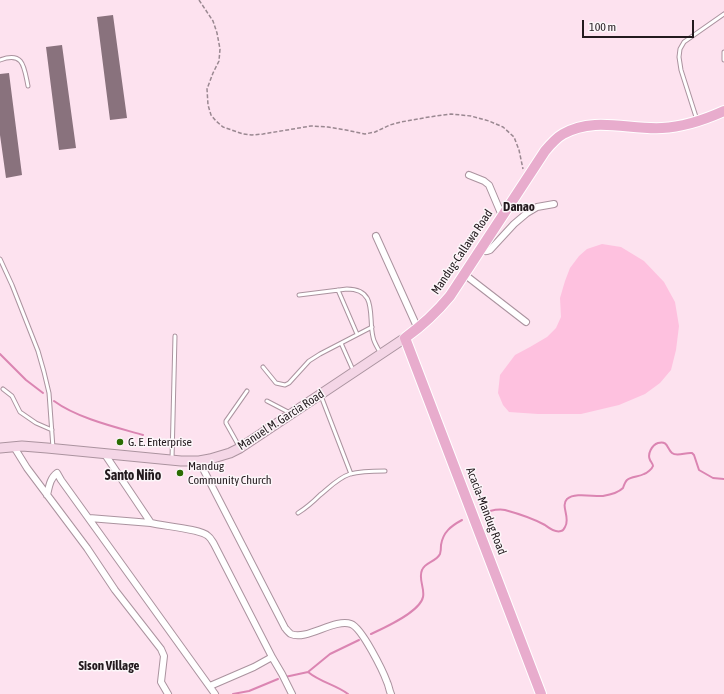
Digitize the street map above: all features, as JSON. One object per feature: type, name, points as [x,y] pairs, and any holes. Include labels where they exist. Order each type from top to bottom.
[{"type":"main road","name":"Mandug-Callawa Road","points":[[405,338],[418,329],[438,310],[481,249],[545,150],[563,134],[576,128],[600,124],[660,128],[678,127],[724,112]]},
{"type":"main road","name":"Manuel M. Garcia Road","points":[[0,448],[22,446],[53,448],[172,461],[199,460],[220,456],[240,448],[405,338]]},
{"type":"main road","name":"Acacia-Mandug Road","points":[[405,338],[541,694]]},
{"type":"street","points":[[470,175],[484,181],[489,185],[500,211],[503,214]]},
{"type":"street","points":[[481,249],[483,251],[490,250],[514,224],[532,210],[537,207],[554,204]]},
{"type":"street","points":[[376,236],[418,329]]},
{"type":"street","points":[[464,274],[526,322]]},
{"type":"street","points":[[14,447],[27,468],[87,548],[115,590],[161,649],[164,656],[161,682],[168,694]]},
{"type":"street","points":[[104,453],[151,523]]},
{"type":"street","points":[[199,460],[285,628],[291,634],[300,636],[343,623],[352,624],[359,630],[370,649],[387,682],[391,694]]},
{"type":"street","points":[[47,495],[51,479],[57,473],[215,694]]},
{"type":"street","points":[[89,518],[151,523],[196,531],[209,536],[292,694]]},
{"type":"street","points":[[210,686],[254,667],[272,657]]},
{"type":"lane","points":[[698,121],[681,70],[679,57],[680,49],[684,42],[724,14]]},
{"type":"lane","points":[[724,52],[724,60]]},
{"type":"lane","points":[[0,60],[12,57],[18,58],[22,63],[28,86]]},
{"type":"lane","points":[[0,259],[38,351],[44,372],[49,392],[53,448]]},
{"type":"lane","points":[[299,295],[338,290],[355,289],[362,291],[366,295],[369,303],[374,342],[381,354]]},
{"type":"lane","points":[[338,290],[357,334]]},
{"type":"lane","points":[[263,367],[276,383],[285,385],[289,383],[309,362],[320,354],[372,327]]},
{"type":"lane","points":[[172,461],[175,336]]},
{"type":"lane","points":[[341,343],[354,372]]},
{"type":"lane","points":[[4,389],[12,396],[20,412],[36,423],[52,430]]},
{"type":"lane","points":[[240,448],[226,421],[247,391]]},
{"type":"lane","points":[[320,394],[351,474]]},
{"type":"lane","points":[[267,401],[290,414]]},
{"type":"lane","points":[[298,513],[343,477],[360,472],[384,471]]},
{"type":"path","points":[[199,0],[213,21],[217,33],[220,49],[219,61],[207,89],[208,105],[211,115],[223,127],[234,132],[252,135],[311,126],[328,127],[365,134],[375,132],[401,122],[451,114],[471,116],[503,127],[514,137],[522,162],[525,181]]},
{"type":"shaded area","points":[[602,244],[621,247],[644,261],[664,282],[675,302],[679,326],[676,350],[671,370],[660,383],[645,394],[619,405],[581,414],[509,412],[503,405],[498,393],[500,375],[515,355],[547,337],[556,328],[561,317],[560,298],[570,268],[579,256],[587,249]]},
{"type":"building","points":[[113,15],[127,118],[110,120],[97,17]]},
{"type":"building","points":[[62,45],[76,148],[59,150],[46,47]]},
{"type":"building","points":[[9,73],[22,175],[6,178],[0,135],[0,74]]},
{"type":"waterway","points":[[0,354],[26,380],[43,393]]},
{"type":"waterway","points":[[54,401],[63,407],[85,417],[143,435]]},
{"type":"waterway","points":[[490,511],[505,510],[520,514],[545,525],[554,531],[562,531],[567,524],[565,505],[567,499],[580,495],[603,496],[619,491],[629,479],[642,475],[652,468],[653,465],[649,458],[651,450],[654,446],[661,442],[666,444],[670,451],[674,454],[692,453],[699,470],[713,478],[724,479]]},
{"type":"waterway","points":[[371,634],[409,614],[420,603],[423,597],[421,577],[423,567],[438,557],[441,551],[444,536],[451,527],[462,520]]},
{"type":"waterway","points":[[285,677],[308,672],[330,654],[359,640]]},
{"type":"waterway","points":[[308,672],[348,694]]},
{"type":"waterway","points":[[233,694],[249,691],[278,679]]},
{"type":"place","name":"G. E. Enterprise","points":[[120,442]]},
{"type":"place","name":"Mandug Community Church","points":[[180,473]]},
{"type":"district","name":"Danao","points":[[519,207]]},
{"type":"district","name":"Santo Niño","points":[[133,476]]},
{"type":"district","name":"Sison Village","points":[[109,666]]}]
